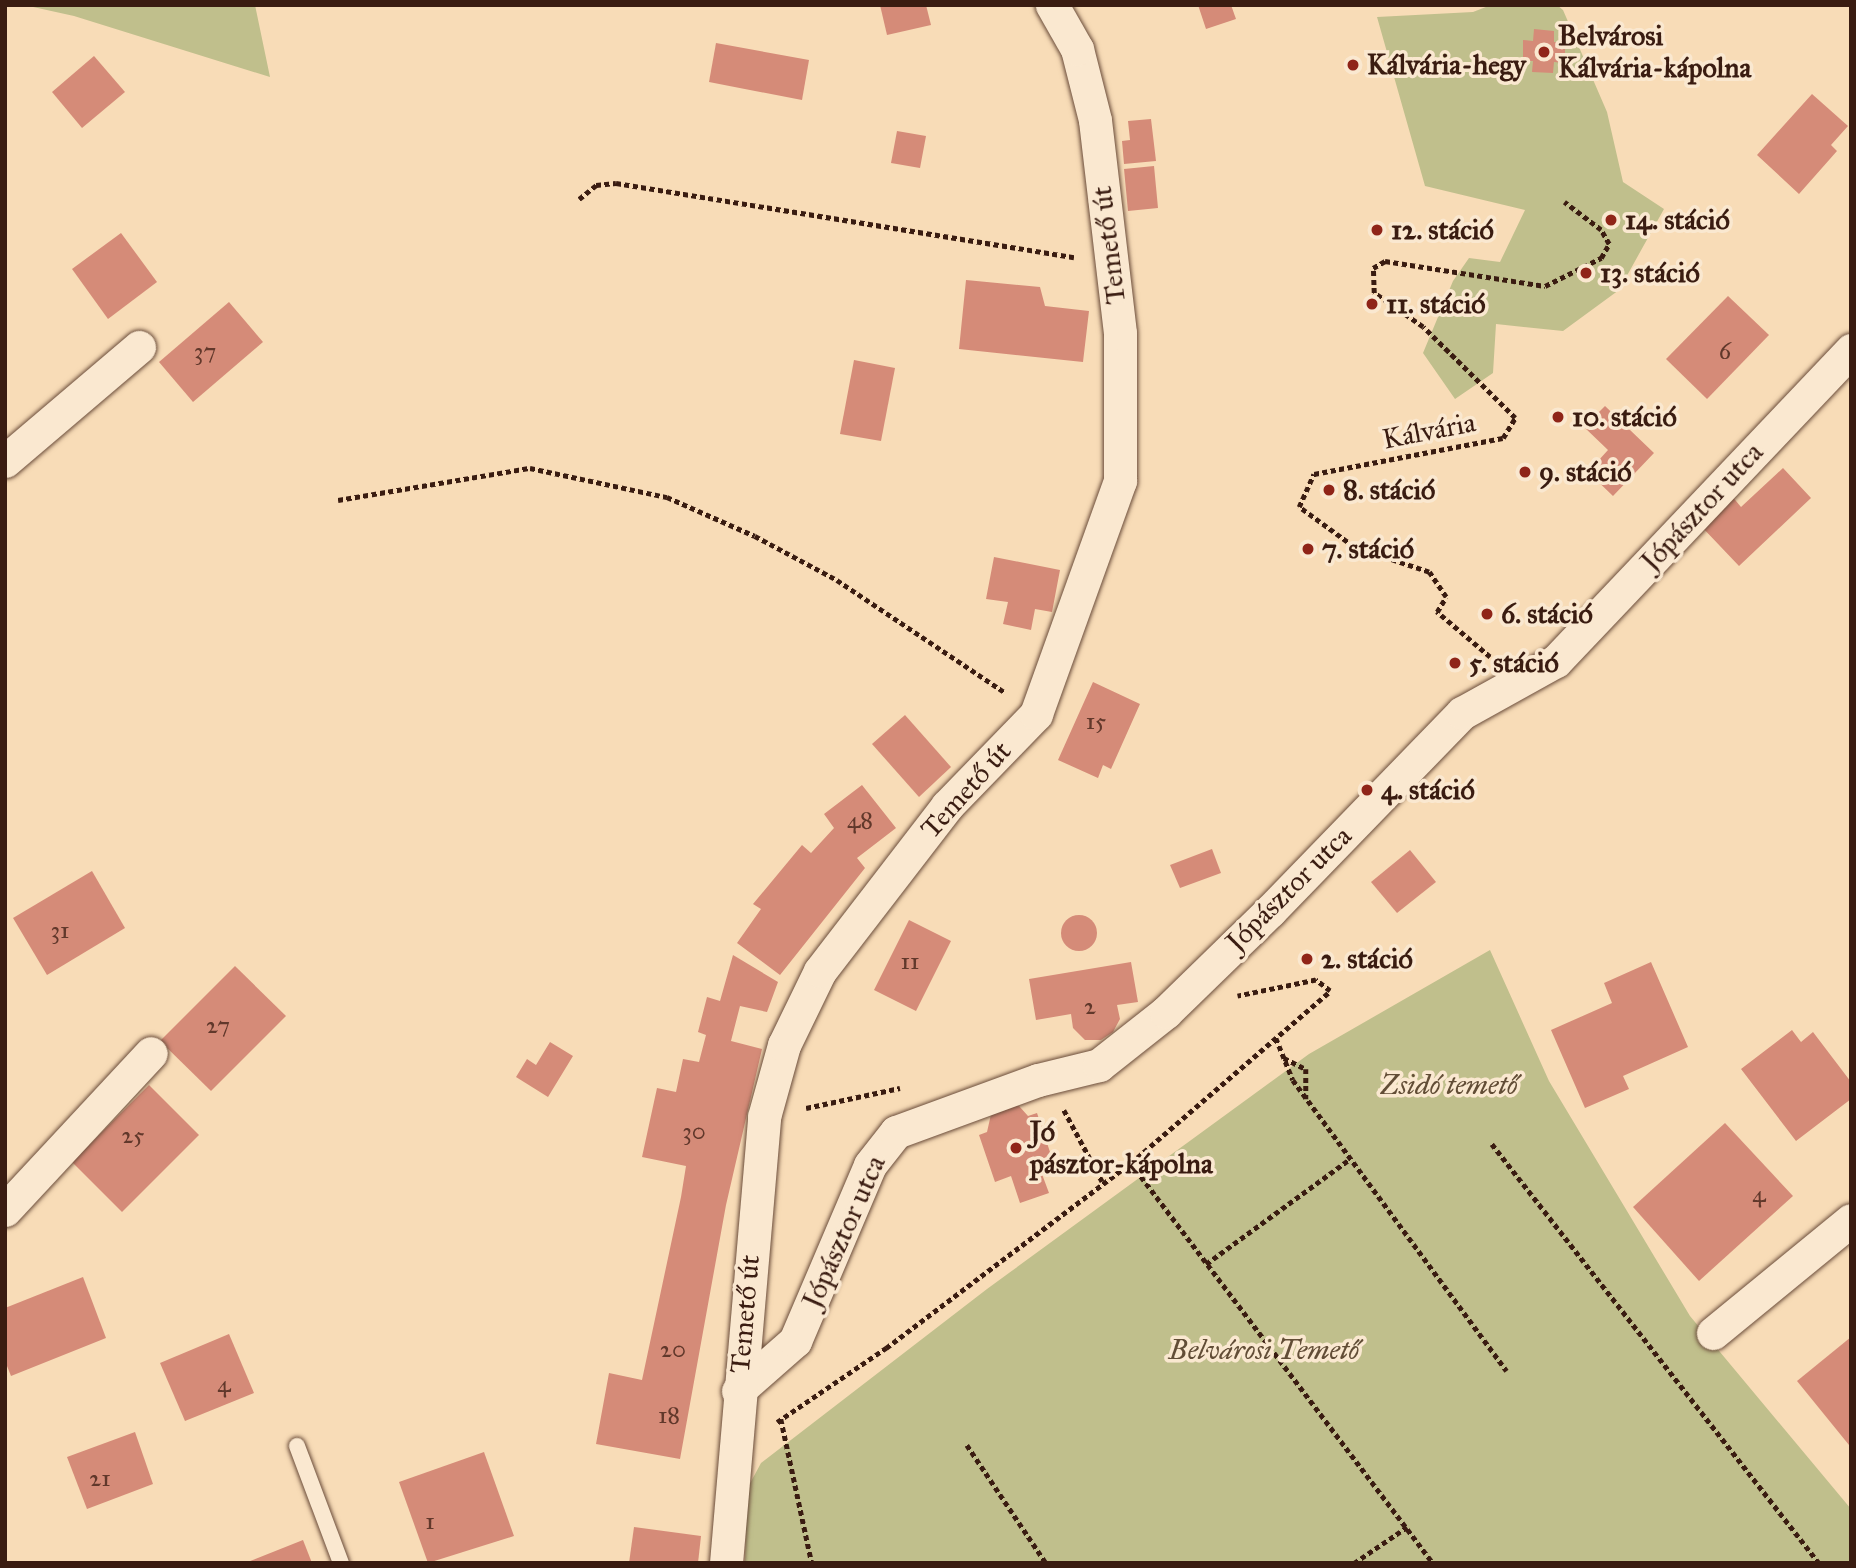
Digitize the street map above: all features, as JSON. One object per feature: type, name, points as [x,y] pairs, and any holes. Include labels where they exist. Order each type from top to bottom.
[{"type":"street","name":"Temető út","points":[[726,1563],[738,1391],[764,1117],[795,1016],[820,971],[947,806],[1036,714],[1120,481],[1120,333],[1095,120],[1077,49],[1052,5]]},
{"type":"street","points":[[5,461],[139,347]]},
{"type":"street","name":"Jópásztor utca","points":[[738,1391],[796,1341],[870,1165],[896,1132],[1038,1080],[1099,1065],[1166,1012],[1270,911],[1462,713],[1556,661],[1851,349]]},
{"type":"street","points":[[5,1210],[151,1053]]},
{"type":"street","points":[[1713,1333],[1851,1220]]},
{"type":"lane","points":[[298,1446],[341,1563]]},
{"type":"path","points":[[579,199],[596,185],[616,183],[1110,263]]},
{"type":"path","name":"Kálvária","points":[[1518,680],[1437,612],[1446,597],[1429,572],[1354,547],[1299,507],[1314,474],[1503,438],[1515,418],[1423,327],[1374,293],[1373,268],[1385,261],[1545,285],[1601,258],[1609,244],[1601,230],[1564,201]]},
{"type":"path","points":[[338,500],[530,468],[667,497],[755,536],[837,580],[1036,714]]},
{"type":"path","points":[[734,1452],[886,1348],[1130,1163],[1330,991],[1315,980],[1231,998]]},
{"type":"path","points":[[1276,1038],[1283,1057],[1306,1099],[1507,1371]]},
{"type":"path","points":[[1283,1057],[1306,1069],[1306,1099]]},
{"type":"path","points":[[1492,1144],[1819,1563]]},
{"type":"path","points":[[1206,1264],[1350,1159]]},
{"type":"path","points":[[1130,1163],[1433,1563]]},
{"type":"path","points":[[781,1419],[812,1563]]},
{"type":"path","points":[[967,1445],[1046,1563]]},
{"type":"path","points":[[1354,1563],[1407,1527]]},
{"type":"green space","points":[[24,5],[255,5],[270,77],[74,16]]},
{"type":"green space","points":[[1491,5],[1557,5],[1563,10],[1607,112],[1623,182],[1664,209],[1619,290],[1563,331],[1496,324],[1493,373],[1455,399],[1423,353],[1453,281],[1469,258],[1500,262],[1525,210],[1425,186],[1377,17],[1473,12]]},
{"type":"green space","name":"Belvárosi Temető","points":[[1490,950],[1549,1081],[1690,1316],[1851,1509],[1851,1563],[745,1563],[747,1489],[761,1463],[987,1289],[1309,1054]]},
{"type":"building","points":[[880,5],[926,5],[931,25],[887,35]]},
{"type":"building","points":[[1198,5],[1231,5],[1236,19],[1206,29]]},
{"type":"building","name":"Belvárosi Kálvária-kápolna","points":[[1534,29],[1554,31],[1554,42],[1565,43],[1565,63],[1554,62],[1553,73],[1532,72],[1533,61],[1523,61],[1523,40],[1533,41]]},
{"type":"building","points":[[716,43],[809,60],[802,100],[709,82]]},
{"type":"building","points":[[94,56],[125,92],[82,128],[52,92]]},
{"type":"building","points":[[1812,94],[1848,126],[1831,145],[1837,151],[1799,194],[1757,155]]},
{"type":"building","points":[[1151,119],[1156,161],[1124,164],[1122,141],[1130,140],[1128,121]]},
{"type":"building","points":[[897,131],[926,136],[920,168],[891,163]]},
{"type":"building","points":[[1154,166],[1158,208],[1128,211],[1124,169]]},
{"type":"building","points":[[121,233],[157,282],[108,319],[72,269]]},
{"type":"building","points":[[966,280],[1040,287],[1045,306],[1089,311],[1083,362],[959,349]]},
{"type":"building","points":[[1728,296],[1769,335],[1707,399],[1666,359]]},
{"type":"building","points":[[229,302],[263,342],[193,402],[159,362]]},
{"type":"building","points":[[854,360],[895,368],[881,441],[840,434]]},
{"type":"building","points":[[1605,406],[1654,453],[1613,496],[1588,472],[1608,450],[1584,427]]},
{"type":"building","points":[[1783,468],[1811,498],[1739,566],[1700,525],[1731,495],[1741,507]]},
{"type":"building","points":[[994,557],[1060,570],[1052,612],[1035,609],[1031,630],[1003,624],[1008,602],[986,599]]},
{"type":"building","points":[[1093,682],[1140,704],[1111,769],[1103,765],[1098,778],[1058,760]]},
{"type":"building","points":[[905,715],[951,767],[919,797],[872,744]]},
{"type":"building","points":[[862,785],[896,828],[857,858],[865,868],[780,975],[737,943],[761,909],[753,904],[802,845],[811,853],[834,828],[824,814]]},
{"type":"building","points":[[1212,849],[1221,873],[1180,888],[1170,865]]},
{"type":"building","points":[[1410,850],[1436,882],[1397,913],[1371,882]]},
{"type":"building","points":[[92,871],[125,928],[47,975],[13,918]]},
{"type":"building","points":[[1079,915],[1092,920],[1097,933],[1092,946],[1079,951],[1066,946],[1061,933],[1066,920]]},
{"type":"building","points":[[909,920],[951,941],[916,1011],[874,990]]},
{"type":"building","points":[[733,955],[778,982],[767,1012],[740,1006],[731,1041],[762,1049],[726,1205],[680,1459],[596,1444],[609,1373],[642,1380],[681,1197],[686,1166],[642,1157],[657,1088],[676,1092],[683,1059],[699,1062],[706,1035],[698,1032],[707,997],[720,1001]]},
{"type":"building","points":[[1131,962],[1138,1002],[1117,1005],[1120,1019],[1113,1032],[1101,1040],[1085,1040],[1073,1028],[1071,1014],[1036,1020],[1029,979]]},
{"type":"building","points":[[1651,962],[1688,1047],[1623,1076],[1629,1089],[1585,1108],[1551,1030],[1612,1003],[1604,983]]},
{"type":"building","points":[[235,966],[286,1016],[211,1091],[160,1041]]},
{"type":"building","points":[[1792,1030],[1801,1042],[1813,1032],[1851,1082],[1851,1099],[1796,1141],[1741,1069]]},
{"type":"building","points":[[550,1042],[573,1056],[548,1097],[516,1077],[527,1059],[536,1065]]},
{"type":"building","points":[[149,1085],[199,1135],[122,1212],[72,1162]]},
{"type":"building","name":"Jó pásztor-kápolna","points":[[1005,1103],[1019,1106],[1028,1116],[1037,1113],[1053,1161],[1039,1166],[1049,1193],[1020,1203],[1011,1176],[995,1182],[979,1135],[987,1132],[992,1110]]},
{"type":"building","points":[[1725,1123],[1793,1196],[1699,1281],[1633,1207]]},
{"type":"building","points":[[83,1277],[106,1338],[11,1376],[5,1361],[5,1308]]},
{"type":"building","points":[[229,1334],[254,1393],[185,1421],[160,1363]]},
{"type":"building","points":[[1851,1337],[1851,1444],[1849,1445],[1797,1381]]},
{"type":"building","points":[[135,1432],[153,1484],[87,1509],[67,1457]]},
{"type":"building","points":[[484,1452],[514,1536],[428,1563],[399,1482]]},
{"type":"building","points":[[634,1527],[701,1536],[698,1563],[629,1563]]},
{"type":"building","points":[[303,1540],[312,1563],[245,1563]]},
{"type":"place","name":"Belvárosi Kálvária-kápolna","points":[[1544,52]]},
{"type":"place","name":"Kálvária-hegy","points":[[1353,65]]},
{"type":"place","name":"14. stáció","points":[[1611,220]]},
{"type":"place","name":"12. stáció","points":[[1377,230]]},
{"type":"place","name":"13. stáció","points":[[1586,273]]},
{"type":"place","name":"11. stáció","points":[[1372,304]]},
{"type":"place","name":"10. stáció","points":[[1558,417]]},
{"type":"place","name":"9. stáció","points":[[1525,472]]},
{"type":"place","name":"8. stáció","points":[[1329,490]]},
{"type":"place","name":"7. stáció","points":[[1308,549]]},
{"type":"place","name":"6. stáció","points":[[1487,614]]},
{"type":"place","name":"5. stáció","points":[[1455,663]]},
{"type":"place","name":"4. stáció","points":[[1367,790]]},
{"type":"place","name":"2. stáció","points":[[1307,959]]},
{"type":"place","name":"Jó pásztor-kápolna","points":[[1016,1148]]},
{"type":"park label","name":"Zsidó temető","points":[[1449,1085]]}]
